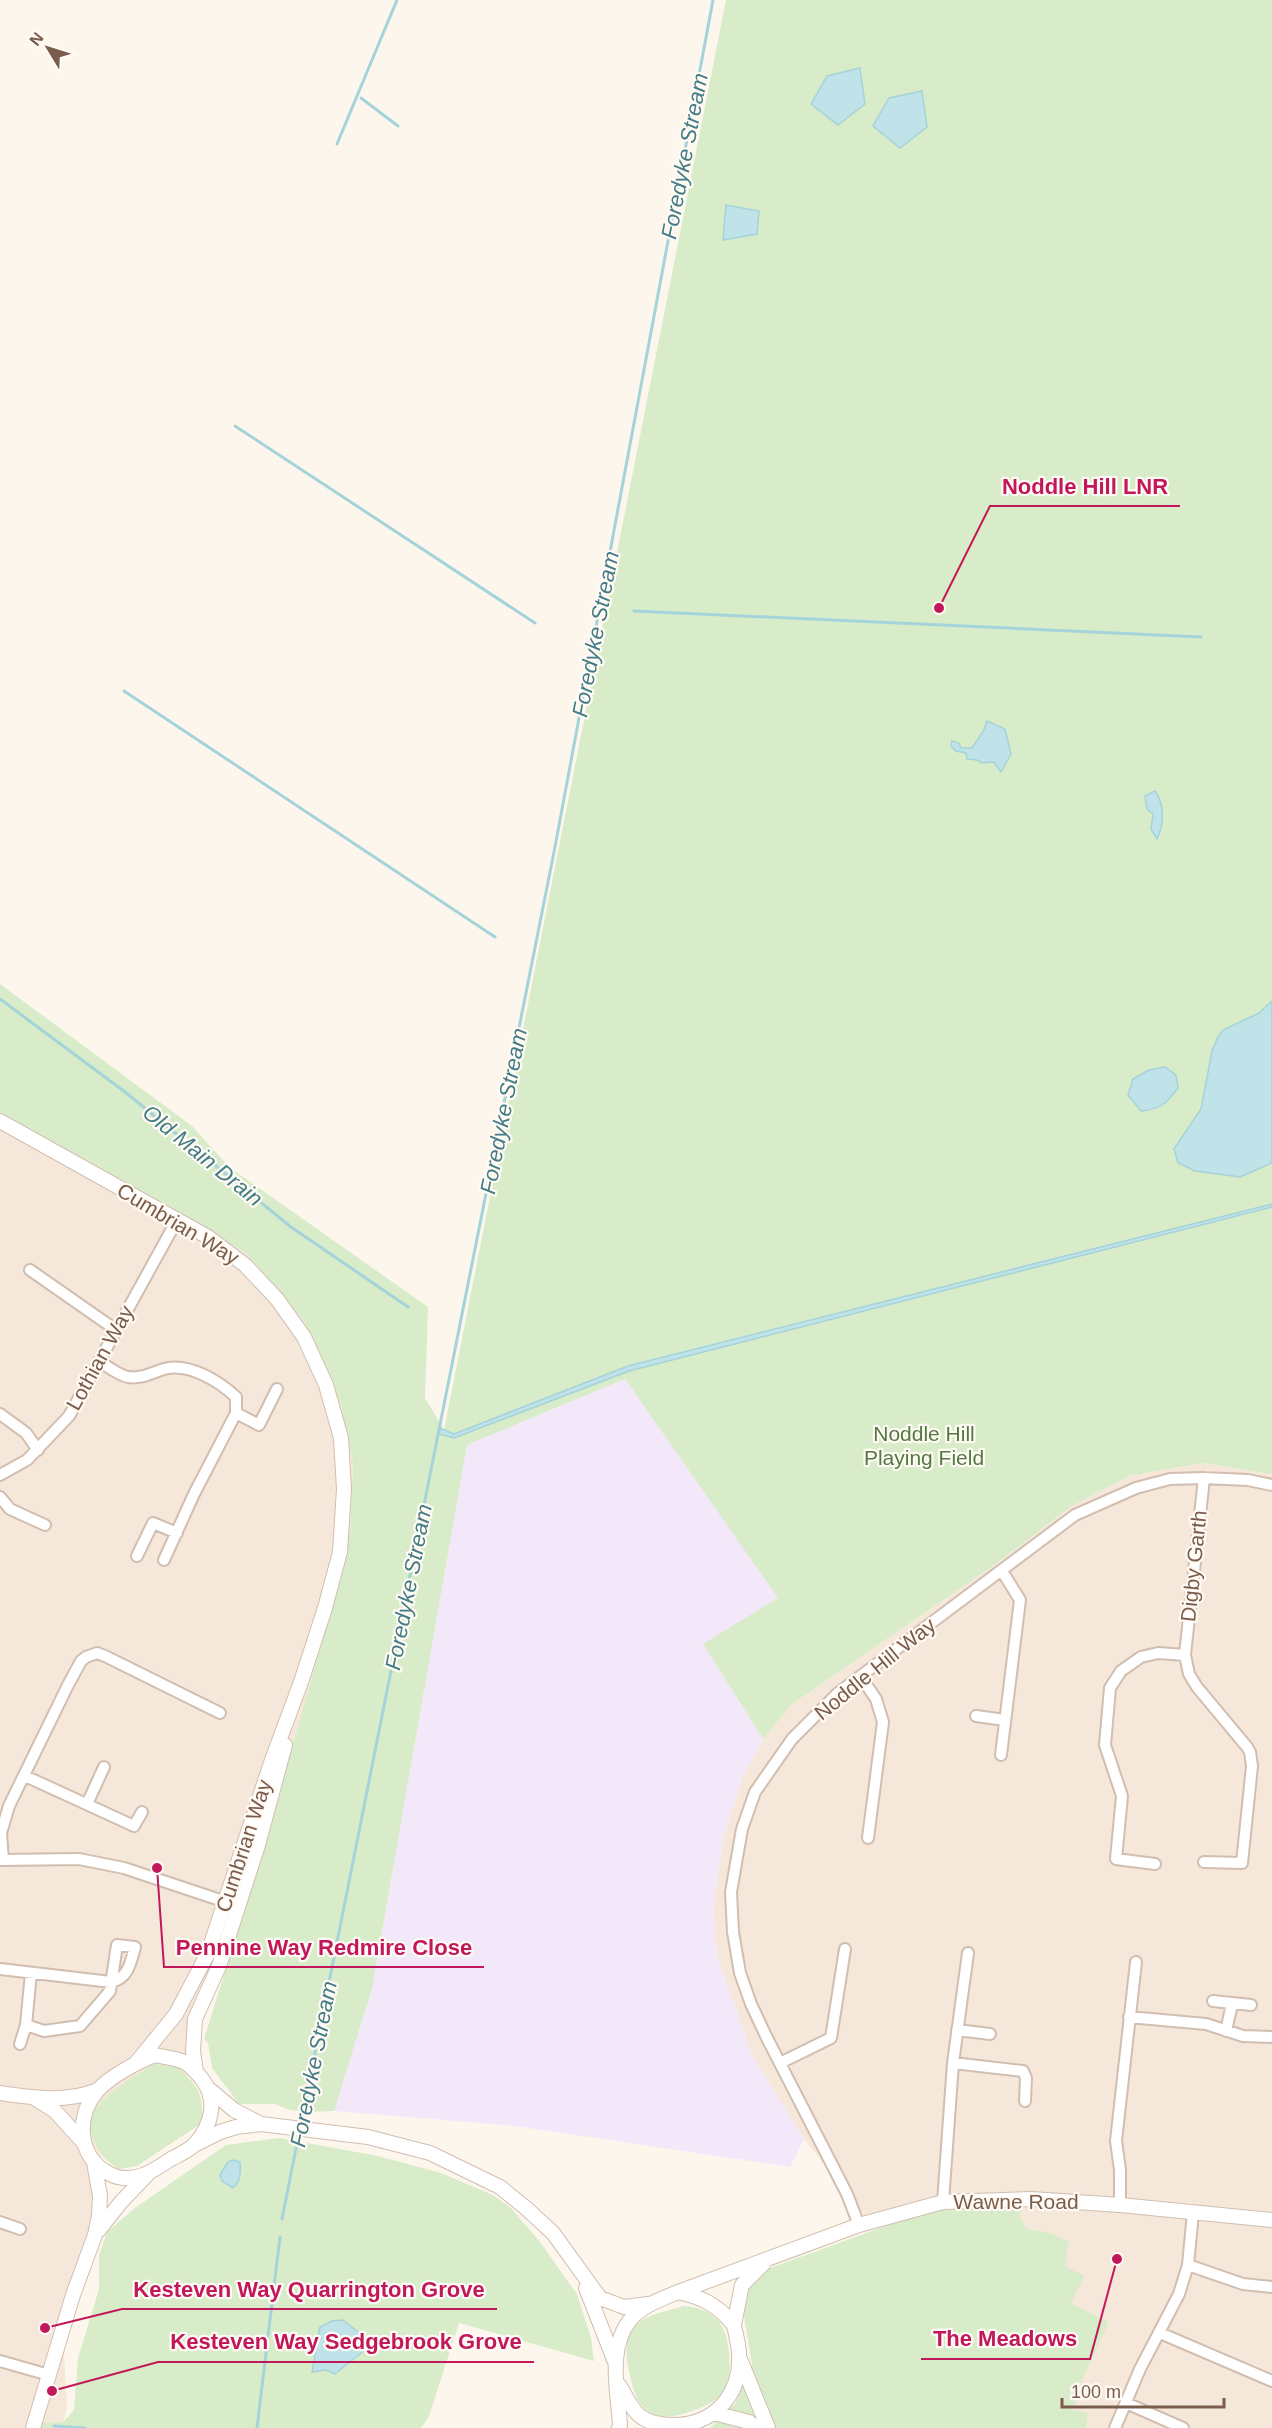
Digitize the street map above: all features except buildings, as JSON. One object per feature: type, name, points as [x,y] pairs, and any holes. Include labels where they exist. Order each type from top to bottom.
[{"type":"street","name":"Cumbrian Way","points":[[0,1121],[208,1237],[245,1265],[277,1299],[304,1337],[322,1376],[341,1438],[344,1489],[340,1552],[301,1682],[278,1775],[232,1904],[208,1953],[176,2014],[136,2063]]},
{"type":"street","name":"Lothian Way","points":[[0,1475],[27,1460],[69,1416],[177,1220]]},
{"type":"street","points":[[30,1270],[116,1330]]},
{"type":"street","points":[[99,1361],[126,1377],[143,1377],[166,1368],[180,1367],[201,1374],[228,1389],[236,1397],[236,1413],[194,1494],[164,1560]]},
{"type":"street","points":[[236,1413],[259,1425],[277,1389]]},
{"type":"street","points":[[0,1414],[26,1433],[38,1450]]},
{"type":"street","name":"Digby Garth","points":[[1204,1478],[1185,1655],[1189,1674],[1197,1687],[1247,1747],[1252,1759],[1242,1863],[1204,1862]]},
{"type":"street","name":"Noddle Hill Way","points":[[859,2225],[847,2194],[751,2004],[740,1973],[733,1932],[731,1892],[742,1829],[755,1792],[792,1739],[838,1693],[1075,1515],[1136,1488],[1170,1479],[1248,1480],[1272,1485]]},
{"type":"street","points":[[0,1497],[10,1509],[45,1525]]},
{"type":"street","points":[[137,1556],[153,1523],[177,1533]]},
{"type":"street","points":[[1000,1755],[1020,1600],[1002,1571]]},
{"type":"street","points":[[1155,1864],[1116,1859],[1122,1796],[1105,1745],[1110,1688],[1121,1671],[1141,1657],[1158,1653],[1185,1655]]},
{"type":"street","points":[[220,1713],[105,1656],[91,1654],[81,1661],[9,1806],[2,1826],[1,1860],[88,1861],[124,1868],[232,1904]]},
{"type":"street","points":[[861,1677],[876,1699],[883,1722],[868,1838]]},
{"type":"street","points":[[976,1716],[1005,1720]]},
{"type":"street","points":[[87,1804],[104,1767]]},
{"type":"street","points":[[25,1776],[134,1826],[142,1812]]},
{"type":"street","name":"Cumbrian Way","points":[[196,2072],[193,2050],[195,2019],[219,1966],[232,1904]]},
{"type":"street","points":[[780,2063],[831,2038],[845,1949]]},
{"type":"street","points":[[943,2202],[953,2063],[968,1953]]},
{"type":"street","points":[[1120,2205],[1120,2170],[1116,2141],[1136,1962]]},
{"type":"street","points":[[0,1969],[111,1982],[110,1991],[80,2026],[44,2031],[26,2025]]},
{"type":"street","points":[[20,2044],[26,2025],[31,1973]]},
{"type":"street","points":[[1213,2001],[1251,2006]]},
{"type":"street","points":[[1226,2031],[1232,2004]]},
{"type":"street","points":[[1129,2016],[1206,2025],[1243,2036],[1272,2037]]},
{"type":"street","points":[[957,2030],[990,2034]]},
{"type":"street","points":[[0,2093],[34,2098],[78,2098],[98,2090],[136,2063],[155,2055],[184,2061],[209,2089],[234,2110],[261,2124]]},
{"type":"street","points":[[953,2063],[1023,2071],[1026,2078],[1025,2101]]},
{"type":"street","points":[[194,2145],[209,2122],[213,2104],[209,2089]]},
{"type":"street","points":[[82,2142],[83,2117],[98,2090]]},
{"type":"street","points":[[34,2098],[55,2111],[82,2142],[94,2162],[109,2174],[128,2178],[147,2175]]},
{"type":"street","points":[[95,2235],[121,2202],[147,2175],[194,2145],[220,2132],[236,2127],[261,2124],[368,2137],[412,2147],[442,2157],[500,2187],[553,2233],[600,2298],[624,2307],[650,2304]]},
{"type":"street","points":[[33,2428],[73,2295],[95,2235],[100,2196],[94,2162]]},
{"type":"street","name":"Wawne Road","points":[[678,2292],[859,2225],[943,2202],[1021,2199],[1062,2201],[1272,2220]]},
{"type":"street","points":[[1115,2428],[1140,2369],[1179,2294],[1188,2265],[1193,2213]]},
{"type":"street","points":[[0,2222],[20,2229]]},
{"type":"street","name":"Wawne Road","points":[[734,2325],[742,2284],[768,2260]]},
{"type":"street","points":[[1188,2265],[1243,2284],[1272,2287]]},
{"type":"street","points":[[579,2271],[616,2364]]},
{"type":"street","points":[[619,2428],[616,2364],[619,2340],[630,2320],[650,2304],[678,2292],[698,2297],[716,2306],[734,2325],[740,2359],[768,2428]]},
{"type":"street","points":[[1160,2332],[1272,2381]]},
{"type":"street","points":[[618,2384],[639,2416],[657,2425],[684,2426],[714,2413],[734,2391],[740,2359]]},
{"type":"street","points":[[0,2361],[49,2375]]},
{"type":"street","points":[[1126,2403],[1183,2428]]},
{"type":"street","points":[[714,2413],[749,2421],[756,2428]]},
{"type":"shaded area","points":[[0,1112],[164,1203],[247,1254],[304,1321],[340,1402],[353,1464],[350,1531],[332,1606],[260,1859],[212,1995],[187,2022],[187,2077],[177,2066],[89,2131],[102,2158],[106,2223],[69,2323],[64,2353],[67,2408],[63,2422],[43,2423],[41,2428],[0,2428]]},
{"type":"shaded area","points":[[625,1379],[779,1598],[703,1644],[763,1739],[742,1779],[723,1838],[713,1910],[717,1955],[752,2056],[804,2139],[790,2167],[515,2126],[334,2111],[372,1989],[467,1445]]},
{"type":"shaded area","points":[[1202,1463],[1272,1474],[1272,2428],[1086,2428],[1088,2413],[1072,2410],[1073,2397],[1109,2322],[1071,2303],[1064,2266],[1053,2234],[1026,2228],[1020,2217],[1021,2208],[913,2216],[876,2229],[804,2139],[752,2056],[717,1955],[713,1910],[723,1839],[742,1779],[763,1739],[790,1706],[1000,1561],[1069,1508],[1129,1476]]},
{"type":"green space","name":"Noddle Hill Playing Field","points":[[726,0],[1272,0],[1272,1474],[1202,1463],[1129,1476],[1069,1508],[1000,1561],[791,1705],[763,1739],[703,1644],[778,1598],[625,1379],[467,1445],[372,1989],[334,2111],[307,2112],[290,2110],[275,2104],[239,2104],[212,2068],[208,2043],[204,2039],[260,1859],[332,1606],[350,1531],[353,1464],[340,1402],[304,1321],[247,1254],[164,1203],[0,1112],[0,984],[192,1126],[229,1167],[428,1307],[425,1398],[444,1430]]},
{"type":"green space","points":[[154,2064],[177,2066],[195,2085],[202,2104],[202,2123],[137,2166],[119,2169],[103,2157],[93,2139],[90,2127],[92,2115],[108,2095]]},
{"type":"green space","points":[[279,2138],[378,2156],[441,2173],[493,2195],[511,2208],[540,2242],[577,2294],[591,2338],[594,2361],[459,2323],[429,2416],[421,2428],[41,2428],[43,2423],[63,2422],[74,2410],[78,2358],[99,2289],[99,2255],[107,2232],[135,2208],[226,2145]]},
{"type":"green space","points":[[966,2206],[1021,2207],[1020,2217],[1026,2228],[1053,2234],[1069,2242],[1065,2266],[1084,2276],[1071,2303],[1109,2322],[1074,2397],[1078,2399],[1072,2410],[1088,2413],[1086,2428],[710,2428],[735,2404],[752,2364],[741,2299],[744,2290],[759,2272],[913,2216]]},
{"type":"green space","points":[[684,2306],[711,2314],[719,2321],[728,2342],[730,2381],[718,2397],[705,2406],[678,2415],[666,2417],[656,2415],[641,2405],[636,2396],[629,2371],[627,2344],[631,2332],[641,2321]]},
{"type":"water","points":[[860,68],[865,104],[838,125],[811,104],[827,76]]},
{"type":"water","points":[[922,91],[927,127],[900,148],[873,126],[889,98]]},
{"type":"water","points":[[726,205],[759,211],[757,234],[723,240]]},
{"type":"water","points":[[987,721],[1005,729],[1011,754],[1001,772],[994,762],[982,763],[967,759],[966,753],[956,751],[951,746],[952,741],[959,743],[961,748],[972,748]]},
{"type":"water","points":[[1155,791],[1161,802],[1162,815],[1157,839],[1151,829],[1153,814],[1147,809],[1145,796]]},
{"type":"water","points":[[1272,1001],[1272,1163],[1240,1177],[1195,1171],[1178,1163],[1174,1149],[1201,1109],[1212,1051],[1218,1037],[1223,1030],[1259,1013]]},
{"type":"water","points":[[1165,1067],[1176,1075],[1178,1088],[1163,1105],[1141,1111],[1128,1095],[1133,1079],[1149,1070]]},
{"type":"water","points":[[1272,1204],[1272,1207],[629,1371],[454,1438],[439,1434],[440,1428],[454,1434],[628,1366]]},
{"type":"water","points":[[233,2160],[240,2162],[240,2169],[239,2180],[233,2188],[222,2181],[220,2175],[228,2162]]},
{"type":"water","points":[[343,2320],[363,2336],[366,2349],[335,2374],[326,2370],[312,2372],[320,2327],[332,2321]]},
{"type":"waterway","points":[[337,144],[397,0]]},
{"type":"waterway","name":"Foredyke Stream","points":[[301,2123],[554,852],[713,0]]},
{"type":"waterway","points":[[361,98],[398,126]]},
{"type":"waterway","points":[[235,426],[535,623]]},
{"type":"waterway","points":[[634,611],[1201,637]]},
{"type":"waterway","points":[[124,691],[495,937]]},
{"type":"waterway","name":"Old Main Drain","points":[[0,999],[125,1092],[291,1227],[408,1307]]},
{"type":"waterway","name":"Foredyke Stream","points":[[282,2219],[299,2133]]},
{"type":"waterway","name":"Foredyke Stream","points":[[257,2428],[280,2237]]},
{"type":"waterway","points":[[54,2426],[85,2428]]},
{"type":"place","name":"Noddle Hill LNR","points":[[939,608]]},
{"type":"place","name":"Pennine Way Redmire Close","points":[[157,1868]]},
{"type":"place","name":"The Meadows","points":[[1117,2259]]},
{"type":"place","name":"Kesteven Way Quarrington Grove","points":[[45,2328]]},
{"type":"place","name":"Kesteven Way Sedgebrook Grove","points":[[52,2391]]}]
